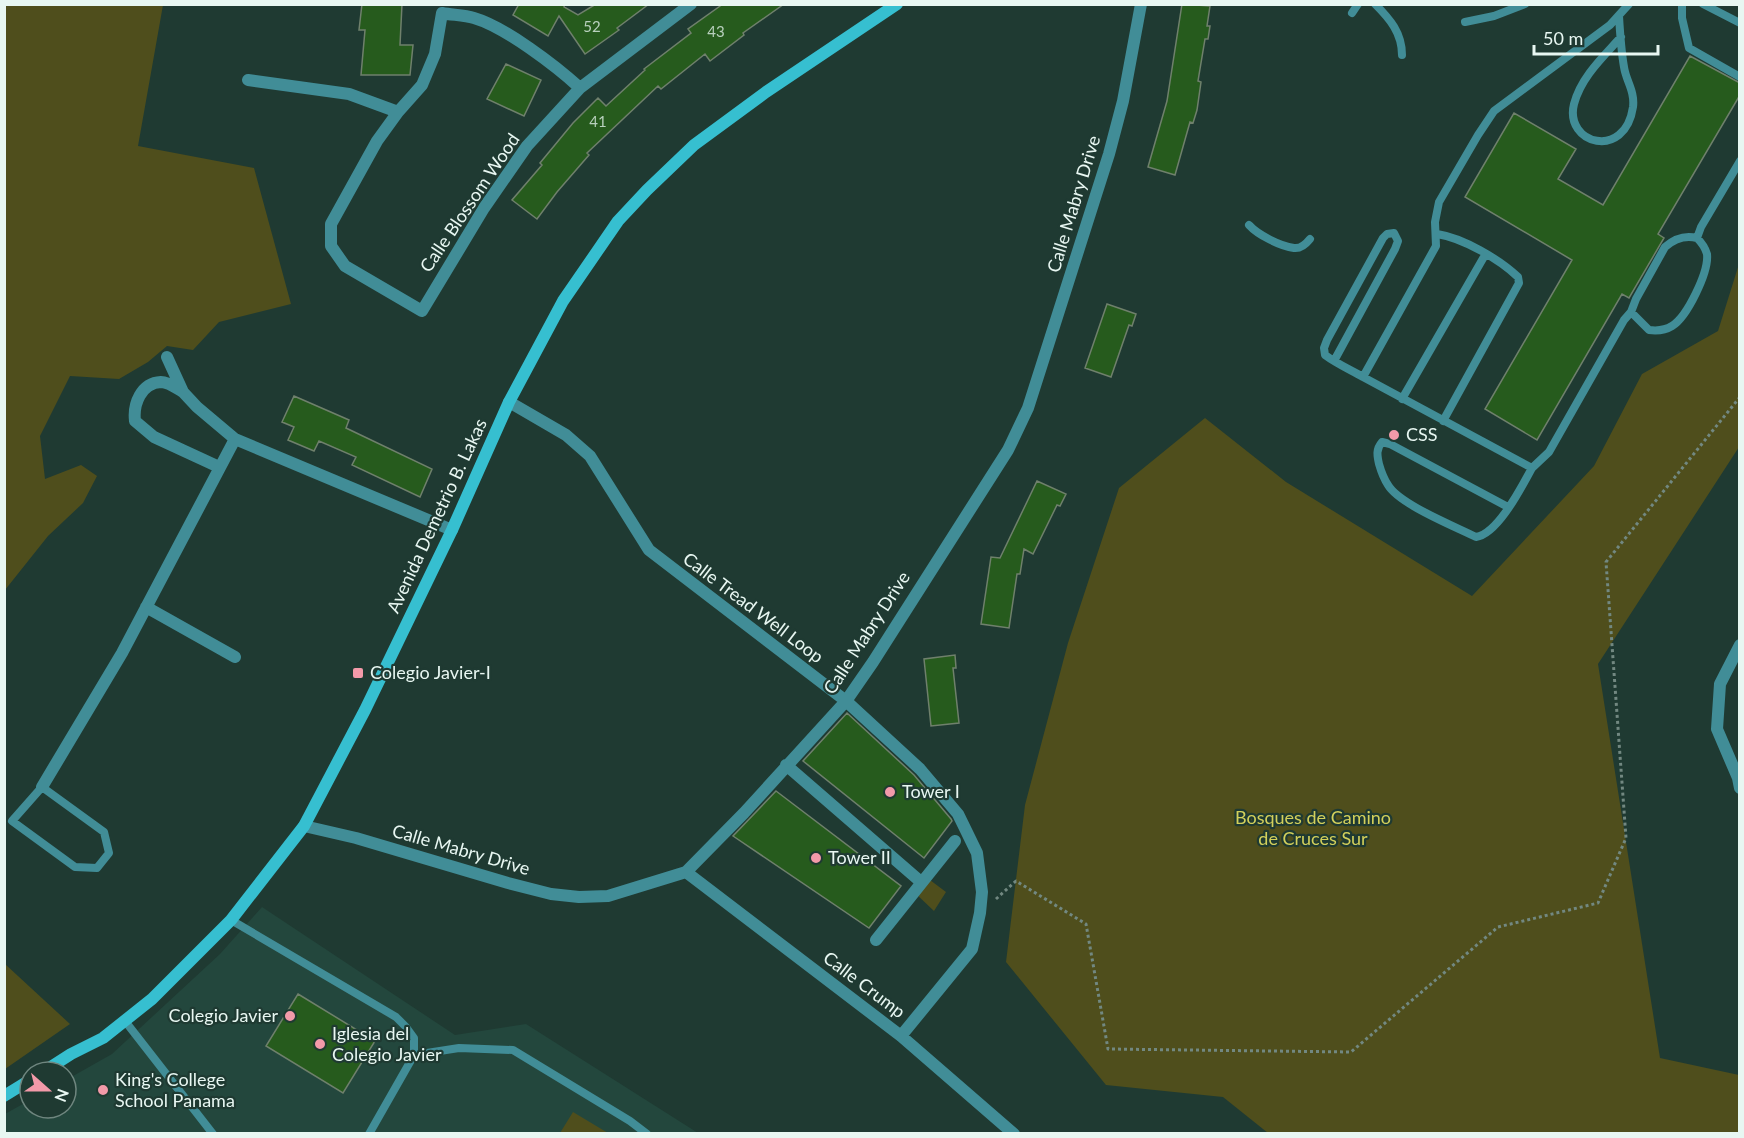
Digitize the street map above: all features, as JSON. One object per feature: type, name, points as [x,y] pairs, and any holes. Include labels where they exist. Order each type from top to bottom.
[{"type":"street","name":"Calle Blossom Wood","points":[[398,112],[377,141],[331,224],[331,246],[345,266],[422,311],[484,208],[527,146],[580,88],[691,4]]},
{"type":"street","name":"Avenida Demetrio B. Lakas","points":[[62,1060],[103,1038],[152,999],[231,920],[304,826],[365,710],[452,530],[509,402],[563,301],[618,221],[694,145],[897,4]]},
{"type":"street","name":"Calle Mabry Drive","points":[[304,826],[356,838],[551,894],[579,897],[608,896],[686,872],[744,813],[846,701],[1008,450],[1028,408],[1109,153],[1123,101],[1142,4]]},
{"type":"street","points":[[248,80],[349,94],[398,112],[423,85],[435,54],[439,9],[474,18],[494,27],[557,68],[580,88]]},
{"type":"street","points":[[167,357],[183,392],[197,408],[235,439],[452,530]]},
{"type":"street","points":[[183,392],[170,384],[159,382],[143,390],[133,408],[135,421],[154,436],[219,467]]},
{"type":"street","name":"Calle Tread Well Loop","points":[[509,402],[566,435],[590,456],[649,550],[846,701],[920,769],[957,814],[977,853],[982,892],[972,949],[901,1036]]},
{"type":"street","points":[[42,787],[122,653],[235,439]]},
{"type":"street","points":[[146,607],[235,657]]},
{"type":"street","points":[[1739,781],[1717,729],[1720,684],[1740,645]]},
{"type":"street","points":[[786,765],[921,882]]},
{"type":"street","points":[[876,940],[955,841]]},
{"type":"street","name":"Calle Crump","points":[[686,872],[901,1036],[1014,1134]]},
{"type":"street","points":[[4,1096],[18,1087]]},
{"type":"lane","points":[[1352,13],[1358,4]]},
{"type":"lane","points":[[1375,4],[1395,27],[1402,45],[1402,55]]},
{"type":"lane","points":[[1465,22],[1502,14],[1525,4]]},
{"type":"lane","points":[[1363,377],[1436,246],[1435,222],[1440,202],[1494,111],[1610,25],[1629,4]]},
{"type":"lane","points":[[1682,4],[1682,18],[1689,48],[1740,78]]},
{"type":"lane","points":[[1703,4],[1740,23]]},
{"type":"lane","points":[[1619,16],[1621,37],[1624,70],[1633,93],[1630,115],[1626,130],[1619,136],[1609,141],[1588,138],[1577,130],[1573,107],[1579,90],[1593,68],[1621,37]]},
{"type":"lane","points":[[1697,238],[1701,227],[1740,161]]},
{"type":"lane","points":[[1249,225],[1265,237],[1295,248],[1305,245],[1310,239]]},
{"type":"lane","points":[[1334,361],[1395,249],[1398,241],[1394,234],[1387,234],[1383,238],[1327,340],[1324,348],[1325,355],[1334,361],[1402,399],[1532,468]]},
{"type":"lane","points":[[1437,234],[1455,238],[1508,267],[1518,277],[1519,283],[1443,421]]},
{"type":"lane","points":[[1508,507],[1390,444],[1382,442],[1378,446],[1377,455],[1388,487],[1408,503],[1476,537],[1482,536],[1490,530],[1508,507],[1532,468],[1548,452],[1624,320],[1631,312],[1665,247],[1671,241],[1689,236],[1697,238],[1707,254],[1707,268],[1679,321],[1659,331],[1649,330],[1631,312]]},
{"type":"lane","points":[[1402,399],[1485,255]]},
{"type":"lane","points":[[42,787],[104,832],[109,853],[97,868],[75,867],[12,821],[42,787]]},
{"type":"lane","points":[[231,920],[396,1017],[414,1038],[414,1056],[369,1134]]},
{"type":"lane","points":[[125,1021],[213,1134]]},
{"type":"lane","points":[[414,1056],[459,1048],[513,1050],[630,1121],[647,1134]]},
{"type":"path","points":[[980,913],[1016,881],[1086,924],[1108,1049],[1351,1052],[1498,927],[1598,903],[1626,838],[1606,562],[1740,397]]},
{"type":"shaded area","name":"Colegio Javier","points":[[262,907],[455,1035],[526,1024],[698,1133],[5,1134],[5,1114],[18,1107],[18,1120],[78,1120],[78,1073],[112,1054],[220,954]]},
{"type":"green space","points":[[5,4],[163,5],[138,146],[254,168],[291,304],[219,322],[193,350],[167,346],[148,362],[119,379],[70,376],[40,436],[45,479],[81,465],[97,476],[83,503],[48,536],[5,590]]},
{"type":"green space","name":"Bosques de Camino de Cruces Sur","points":[[1739,264],[1739,447],[1598,664],[1660,1058],[1739,1075],[1739,1133],[1268,1133],[1223,1097],[1106,1085],[1006,962],[1025,805],[1068,643],[1119,488],[1205,418],[1286,482],[1472,596],[1594,466],[1642,374],[1718,331]]},
{"type":"green space","points":[[926,877],[946,892],[934,911],[914,892]]},
{"type":"green space","points":[[5,964],[70,1024],[4,1069]]},
{"type":"green space","points":[[573,1112],[608,1133],[560,1133]]},
{"type":"building","points":[[362,4],[402,4],[400,45],[413,45],[410,75],[361,75],[365,30],[359,30]]},
{"type":"building","points":[[519,4],[565,4],[564,7],[578,15],[596,4],[649,4],[617,28],[619,30],[585,54],[559,16],[548,36],[513,15]]},
{"type":"building","points":[[723,4],[784,4],[743,33],[744,35],[710,61],[705,54],[661,89],[658,86],[587,153],[589,155],[537,219],[512,200],[573,123],[598,98],[606,106],[644,69],[691,33],[688,29]]},
{"type":"building","points":[[1182,4],[1210,6],[1207,26],[1210,26],[1208,39],[1205,39],[1198,81],[1201,82],[1197,110],[1193,123],[1190,122],[1175,175],[1148,167],[1167,101]]},
{"type":"building","points":[[1690,56],[1740,83],[1740,95],[1658,234],[1664,238],[1629,298],[1622,294],[1537,440],[1485,409],[1572,260],[1465,197],[1514,113],[1576,149],[1558,179],[1603,205]]},
{"type":"building","points":[[506,64],[541,80],[524,116],[487,99]]},
{"type":"building","points":[[1107,304],[1136,314],[1132,326],[1129,325],[1111,377],[1085,368]]},
{"type":"building","points":[[294,396],[349,420],[346,428],[432,469],[420,497],[352,465],[356,457],[319,441],[314,451],[288,440],[294,427],[282,422]]},
{"type":"building","points":[[1037,481],[1066,494],[1060,506],[1057,505],[1033,554],[1024,549],[1020,574],[1017,574],[1009,628],[981,624],[991,557],[1000,558]]},
{"type":"building","points":[[955,655],[956,668],[953,668],[959,723],[931,726],[924,659]]},
{"type":"building","name":"Tower I","points":[[847,713],[914,775],[951,819],[952,821],[924,858],[803,761]]},
{"type":"building","name":"Tower II","points":[[776,791],[901,886],[869,928],[733,836]]},
{"type":"building","name":"Iglesia del Colegio Javier","points":[[298,994],[375,1041],[343,1093],[266,1046]]},
{"type":"place","name":"CSS","points":[[1394,435]]},
{"type":"place","name":"Colegio Javier-I","points":[[358,673]]},
{"type":"place","name":"Tower I","points":[[890,792]]},
{"type":"place","name":"Tower II","points":[[816,858]]},
{"type":"place","name":"Colegio Javier","points":[[290,1016]]},
{"type":"place","name":"Iglesia del Colegio Javier","points":[[320,1044]]},
{"type":"place","name":"King's College School Panama","points":[[103,1090]]}]
